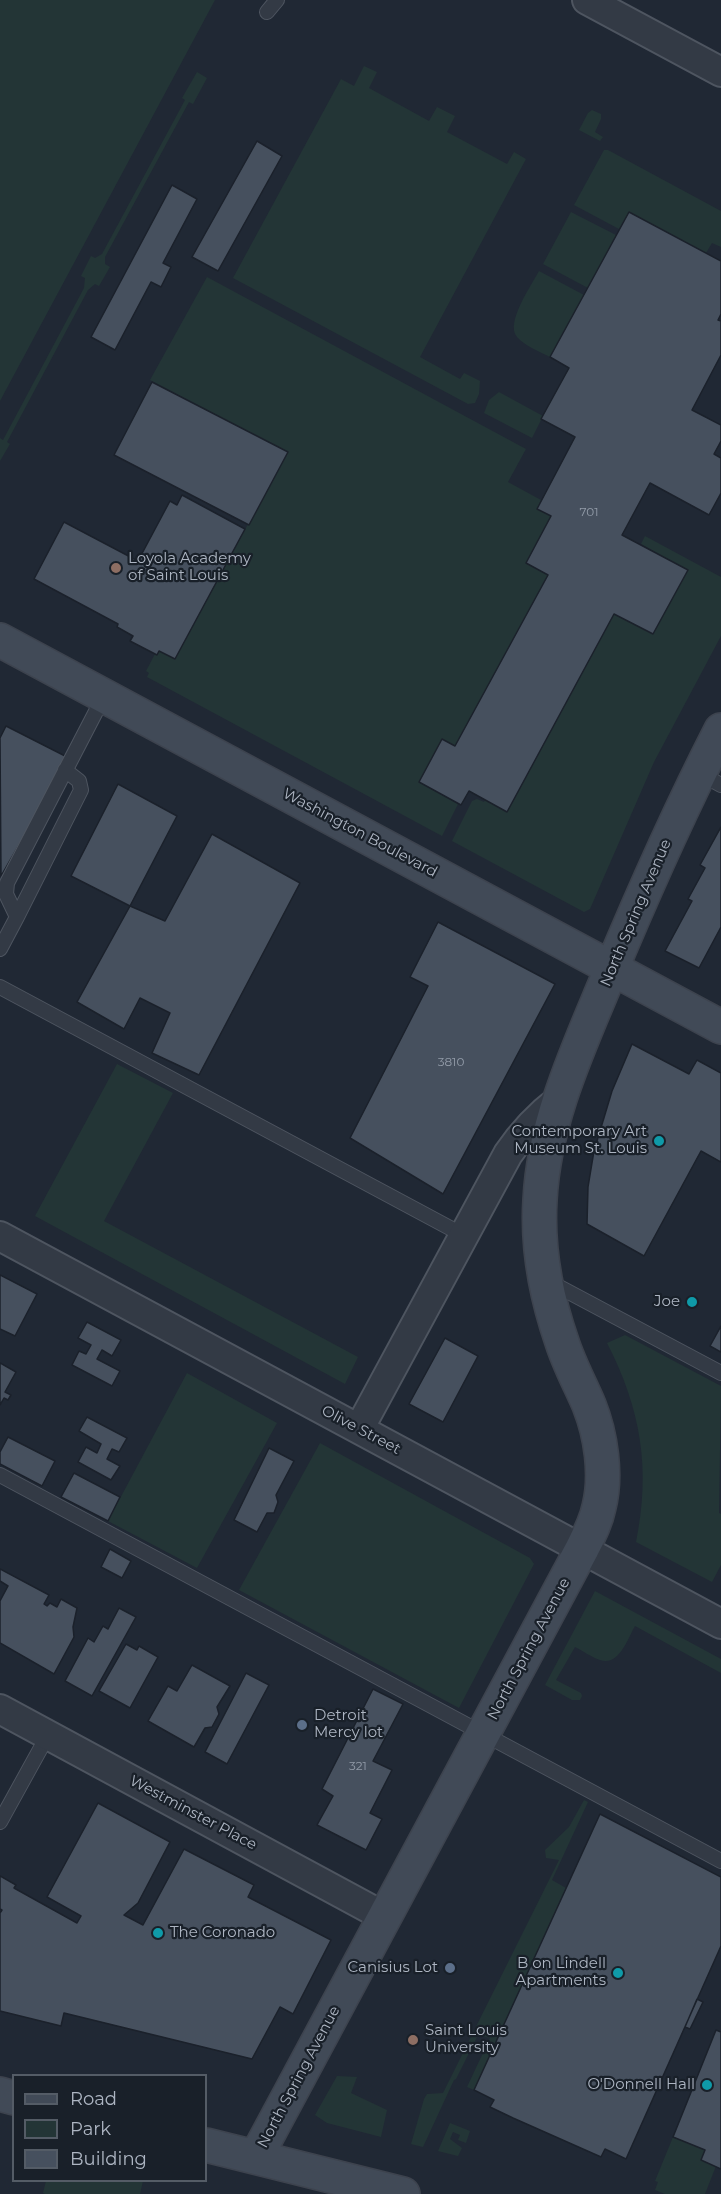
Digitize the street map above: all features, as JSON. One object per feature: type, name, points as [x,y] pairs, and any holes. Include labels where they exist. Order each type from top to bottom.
[{"type":"street","points":[[587,0],[721,72]]},
{"type":"street","name":"Washington Boulevard","points":[[0,640],[721,1027]]},
{"type":"street","name":"North Spring Avenue","points":[[256,2157],[582,1549],[599,1507],[602,1476],[590,1407],[562,1344],[544,1279],[539,1230],[546,1150],[559,1100],[612,968],[710,779],[721,730]]},
{"type":"street","name":"North Spring Avenue","points":[[359,1429],[508,1154],[518,1139],[543,1112],[559,1100]]},
{"type":"street","name":"Olive Street","points":[[0,1236],[721,1624]]},
{"type":"street","name":"Westminster Place","points":[[0,1709],[385,1917]]},
{"type":"street","points":[[207,2145],[403,2194]]},
{"type":"lane","points":[[267,12],[277,0]]},
{"type":"lane","points":[[17,917],[6,894],[7,883],[104,696]]},
{"type":"lane","points":[[0,949],[81,790],[79,781],[65,770]]},
{"type":"lane","points":[[0,987],[463,1235]]},
{"type":"lane","points":[[544,1279],[721,1373]]},
{"type":"lane","points":[[0,1475],[721,1862]]},
{"type":"lane","points":[[0,1822],[48,1735]]},
{"type":"green space","points":[[0,0],[215,0],[0,401]]},
{"type":"green space","points":[[364,66],[377,72],[369,88],[429,121],[437,107],[455,116],[447,132],[507,164],[514,152],[526,159],[420,357],[460,379],[464,373],[480,381],[479,394],[475,403],[468,404],[233,278],[341,79],[354,86]]},
{"type":"green space","points":[[197,72],[207,78],[193,104],[189,102],[105,257],[105,264],[110,267],[99,286],[95,284],[88,290],[7,442],[10,444],[0,461],[0,438],[3,440],[84,288],[85,278],[81,276],[91,256],[95,258],[102,254],[185,100],[182,98]]},
{"type":"green space","points":[[592,110],[601,114],[595,132],[603,137],[600,141],[579,130]]},
{"type":"green space","points":[[604,150],[608,150],[721,211],[721,247],[712,243],[706,253],[629,212],[619,229],[574,205]]},
{"type":"green space","points":[[571,212],[616,235],[588,288],[543,264]]},
{"type":"green space","points":[[539,271],[584,295],[550,357],[524,343],[514,331],[514,323],[521,304]]},
{"type":"green space","points":[[207,277],[526,449],[508,482],[541,500],[537,509],[551,516],[526,563],[548,575],[455,746],[442,740],[419,782],[458,804],[442,836],[147,677],[149,673],[146,671],[159,651],[175,659],[287,452],[150,380]]},
{"type":"green space","points":[[499,392],[543,416],[532,438],[484,413],[489,400]]},
{"type":"green space","points":[[645,536],[721,577],[721,636],[654,762],[590,909],[584,912],[452,841],[472,801],[477,799],[484,802],[485,800],[508,811],[614,614],[653,634],[687,570],[641,544]]},
{"type":"green space","points":[[117,1064],[173,1093],[104,1221],[358,1357],[345,1384],[35,1216]]},
{"type":"green space","points":[[625,1335],[721,1386],[719,1513],[721,1514],[721,1565],[712,1582],[636,1542],[643,1489],[640,1440],[628,1392],[607,1343]]},
{"type":"green space","points":[[187,1373],[277,1423],[197,1568],[108,1521]]},
{"type":"green space","points":[[320,1443],[530,1558],[534,1564],[459,1708],[239,1590]]},
{"type":"green space","points":[[595,1591],[721,1659],[721,1673],[635,1626],[618,1655],[607,1661],[590,1656],[575,1647],[556,1680],[581,1693],[580,1700],[572,1700],[545,1685]]},
{"type":"green space","points":[[584,1800],[588,1802],[552,1880],[566,1888],[474,2090],[467,2087],[490,2038],[478,2035],[423,2147],[411,2144],[424,2099],[427,2094],[443,2093],[559,1860],[546,1858],[545,1850],[569,1827]]},
{"type":"green space","points":[[337,2076],[357,2077],[351,2093],[387,2110],[381,2137],[327,2123],[315,2115]]},
{"type":"green space","points":[[450,2123],[470,2131],[466,2143],[458,2140],[460,2135],[453,2132],[450,2139],[462,2148],[458,2156],[438,2151]]},
{"type":"green space","points":[[673,2137],[705,2150],[701,2160],[716,2166],[705,2194],[665,2194],[655,2190],[658,2182],[655,2181]]},
{"type":"green space","points":[[46,2182],[143,2182],[140,2194],[43,2193]]},
{"type":"building","points":[[257,141],[282,156],[218,271],[192,257]]},
{"type":"building","points":[[172,185],[197,199],[163,263],[171,267],[161,287],[151,282],[115,350],[91,337]]},
{"type":"building","points":[[629,212],[721,261],[721,314],[718,320],[721,321],[721,355],[692,410],[721,425],[721,441],[714,454],[721,458],[721,493],[709,515],[650,483],[622,535],[688,570],[653,634],[614,614],[507,812],[469,791],[461,805],[419,782],[442,739],[455,746],[548,575],[526,563],[551,516],[537,509],[575,437],[541,419],[569,368],[550,357]]},
{"type":"building","points":[[152,382],[288,452],[249,525],[114,455]]},
{"type":"building","points":[[182,495],[245,529],[175,659],[159,651],[157,655],[130,641],[133,636],[117,627],[118,624],[34,579],[64,522],[138,561],[170,501],[177,505]]},
{"type":"building","points":[[6,726],[69,758],[1,876],[0,738]]},
{"type":"building","points":[[118,784],[177,816],[130,906],[71,876]]},
{"type":"building","points":[[721,827],[721,927],[699,968],[665,951],[692,901],[688,899],[705,868],[700,865]]},
{"type":"building","points":[[212,834],[300,883],[199,1075],[152,1053],[170,1013],[140,998],[124,1029],[77,1002],[130,906],[165,921]]},
{"type":"building","points":[[438,922],[555,984],[443,1194],[350,1138],[428,986],[410,977]]},
{"type":"building","name":"Contemporary Art Museum St. Louis","points":[[632,1044],[689,1074],[697,1060],[721,1073],[721,1162],[701,1151],[644,1256],[587,1224],[588,1187],[594,1151],[612,1091]]},
{"type":"building","points":[[0,1275],[37,1294],[15,1336],[0,1329]]},
{"type":"building","points":[[87,1322],[121,1340],[112,1356],[102,1350],[97,1359],[120,1371],[112,1386],[72,1365],[79,1351],[86,1354],[91,1345],[78,1338]]},
{"type":"building","points":[[721,1326],[721,1352],[710,1346]]},
{"type":"building","points":[[445,1338],[478,1356],[443,1422],[409,1404]]},
{"type":"building","points":[[0,1363],[16,1372],[5,1392],[11,1395],[8,1400],[4,1398],[0,1405]]},
{"type":"building","points":[[87,1417],[127,1438],[119,1452],[112,1449],[107,1459],[120,1466],[111,1480],[78,1462],[86,1447],[97,1453],[101,1444],[79,1431]]},
{"type":"building","points":[[8,1437],[55,1461],[42,1486],[0,1464],[0,1452]]},
{"type":"building","points":[[269,1448],[294,1461],[276,1495],[278,1502],[274,1513],[267,1513],[257,1532],[234,1520]]},
{"type":"building","points":[[74,1473],[120,1497],[108,1521],[61,1497]]},
{"type":"building","points":[[110,1549],[131,1561],[122,1578],[101,1567]]},
{"type":"building","points":[[0,1569],[49,1595],[44,1604],[47,1606],[50,1603],[57,1607],[61,1599],[77,1608],[73,1627],[74,1637],[54,1674],[0,1643],[0,1601],[8,1586],[0,1581]]},
{"type":"building","points":[[119,1608],[136,1617],[92,1696],[65,1681],[88,1638],[94,1642],[103,1626],[108,1629]]},
{"type":"building","points":[[126,1644],[137,1650],[139,1646],[158,1657],[130,1708],[99,1691]]},
{"type":"building","points":[[192,1665],[230,1686],[217,1707],[219,1714],[212,1727],[205,1728],[194,1747],[148,1721],[168,1686],[177,1691]]},
{"type":"building","points":[[246,1673],[269,1685],[227,1764],[205,1752]]},
{"type":"building","points":[[373,1689],[403,1704],[373,1761],[392,1770],[370,1813],[382,1819],[366,1850],[317,1825],[333,1796],[322,1789]]},
{"type":"building","name":"The Coronado","points":[[98,1803],[170,1842],[138,1903],[124,1915],[143,1925],[184,1849],[254,1885],[248,1897],[331,1940],[293,2014],[280,2007],[252,2059],[64,2013],[61,2026],[0,2011],[0,1913],[2,1910],[0,1909],[0,1876],[16,1885],[14,1888],[77,1923],[81,1916],[47,1897]]},
{"type":"building","name":"B on Lindell Apartments","points":[[600,1814],[721,1877],[721,1946],[626,2159],[605,2149],[601,2157],[513,2118],[490,2107],[494,2100],[474,2090]]},
{"type":"building","points":[[697,1999],[703,2002],[690,2029],[685,2027]]},
{"type":"building","name":"O'Donnell Hall","points":[[716,2030],[721,2032],[721,2169],[701,2160],[705,2150],[673,2137]]},
{"type":"place","name":"Loyola Academy of Saint Louis","points":[[116,568]]},
{"type":"place","name":"Contemporary Art Museum St. Louis","points":[[659,1141]]},
{"type":"place","name":"Joe","points":[[692,1302]]},
{"type":"place","name":"Detroit Mercy lot","points":[[302,1725]]},
{"type":"place","name":"The Coronado","points":[[158,1933]]},
{"type":"place","name":"Canisius Lot","points":[[450,1968]]},
{"type":"place","name":"B on Lindell Apartments","points":[[618,1973]]},
{"type":"place","name":"Saint Louis University","points":[[413,2040]]},
{"type":"place","name":"O'Donnell Hall","points":[[707,2085]]}]
